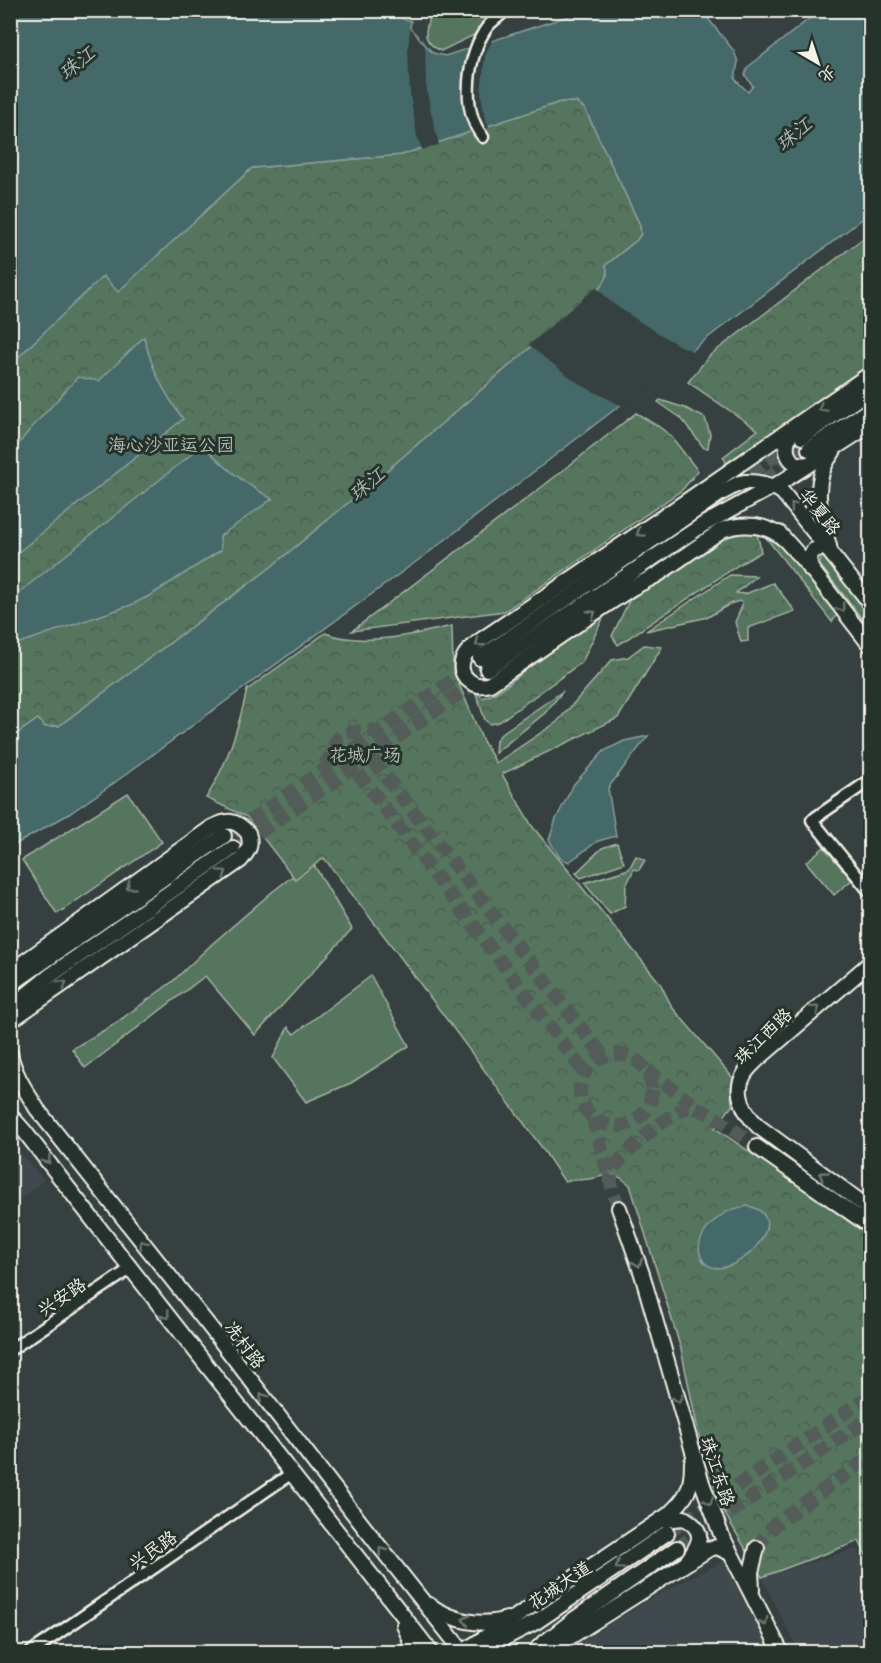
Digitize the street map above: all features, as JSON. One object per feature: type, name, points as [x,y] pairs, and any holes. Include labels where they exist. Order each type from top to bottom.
[{"type":"main road","points":[[836,448],[813,455],[803,465],[792,460],[786,447],[789,435],[800,431],[870,374]]},
{"type":"main road","points":[[692,506],[728,473],[870,390]]},
{"type":"main road","points":[[728,473],[712,492],[484,663],[704,524],[772,486],[870,409]]},
{"type":"main road","points":[[830,550],[820,513],[818,492],[823,471],[827,459],[836,448],[870,425]]},
{"type":"main road","points":[[746,482],[692,506],[476,644],[466,653],[462,664],[464,675],[478,686],[484,687],[490,684],[568,630],[632,588],[657,575],[722,530],[745,525],[761,527],[771,530],[785,540]]},
{"type":"main road","name":"华夏路","points":[[712,492],[746,482],[772,486],[783,493],[870,603]]},
{"type":"main road","points":[[704,524],[723,519],[753,519],[769,525],[812,570],[870,645]]},
{"type":"main road","points":[[812,570],[808,558],[814,550],[823,548],[830,550]]},
{"type":"main road","points":[[10,972],[221,822],[235,822],[248,832],[251,846],[241,860],[12,1016]]},
{"type":"main road","points":[[10,985],[224,836]]},
{"type":"main road","points":[[10,1034],[12,1016],[22,999],[51,975],[233,848]]},
{"type":"main road","name":"珠江西路","points":[[870,963],[757,1060],[743,1076],[740,1092],[743,1107],[752,1121],[870,1209]]},
{"type":"main road","name":"冼村路","points":[[10,1053],[18,1077],[37,1109],[213,1330],[463,1653]]},
{"type":"main road","points":[[10,1090],[18,1087],[25,1090]]},
{"type":"main road","points":[[10,1115],[431,1653]]},
{"type":"main road","points":[[757,1147],[870,1226]]},
{"type":"main road","name":"珠江东路","points":[[619,1208],[642,1274],[702,1483],[721,1534],[781,1653]]},
{"type":"main road","points":[[664,1526],[689,1490],[692,1478],[693,1448]]},
{"type":"main road","points":[[463,1653],[518,1616],[664,1526],[684,1518],[697,1528],[700,1535],[688,1562]]},
{"type":"main road","name":"花城大道","points":[[463,1653],[493,1644],[536,1622],[664,1526]]},
{"type":"main road","points":[[536,1651],[559,1644],[713,1547],[730,1553]]},
{"type":"main road","name":"花城大道","points":[[536,1651],[573,1620],[677,1548]]},
{"type":"main road","name":"珠江东路","points":[[752,1598],[750,1572],[757,1548]]},
{"type":"main road","points":[[399,1612],[411,1609],[418,1597],[453,1618],[471,1622],[499,1622],[518,1616]]},
{"type":"main road","points":[[399,1612],[410,1639],[411,1653]]},
{"type":"street","points":[[483,137],[478,131],[472,114],[468,90],[473,58],[488,26],[506,10]]},
{"type":"street","points":[[870,780],[812,820],[870,892]]},
{"type":"street","name":"兴安路","points":[[10,1350],[130,1269]]},
{"type":"street","name":"兴民路","points":[[31,1653],[292,1473]]},
{"type":"shaded area","points":[[10,1141],[44,1180],[11,1206],[10,1206]]},
{"type":"shaded area","points":[[856,1549],[870,1575],[870,1652],[800,1652],[762,1577]]},
{"type":"shaded area","points":[[724,1561],[772,1652],[564,1652],[655,1596]]},
{"type":"green space","points":[[431,10],[493,11],[474,35],[441,51],[427,39],[426,29]]},
{"type":"green space","name":"海心沙亚运公园","points":[[560,102],[576,102],[585,109],[640,225],[641,234],[637,240],[606,265],[606,278],[599,289],[270,568],[59,726],[45,727],[38,719],[11,738],[11,364],[103,275],[118,291],[252,168],[401,155]]},
{"type":"green space","points":[[870,233],[870,365],[727,464],[723,457],[758,430],[688,382],[709,356]]},
{"type":"green space","points":[[660,400],[685,408],[705,418],[710,434],[708,448],[704,448],[681,418],[658,402]]},
{"type":"green space","points":[[636,413],[670,435],[698,471],[682,490],[505,611],[352,631],[543,486]]},
{"type":"green space","points":[[757,531],[761,552],[618,645],[612,636],[630,599],[727,534]]},
{"type":"green space","points":[[767,539],[777,541],[822,592],[837,615],[832,622]]},
{"type":"green space","points":[[822,557],[832,560],[870,610],[870,629],[820,565]]},
{"type":"green space","points":[[730,575],[757,576],[736,593],[745,594],[773,583],[795,611],[748,628],[748,641],[741,642],[735,622],[742,606],[739,601],[708,617],[646,631]]},
{"type":"green space","points":[[607,610],[582,662],[499,722],[490,724],[485,720],[475,691],[483,698],[491,695]]},
{"type":"green space","name":"花城广场","points":[[452,626],[453,670],[483,741],[496,763],[557,722],[612,660],[628,657],[644,645],[662,647],[618,718],[502,774],[532,826],[660,983],[672,1007],[733,1078],[732,1106],[715,1128],[870,1234],[870,1563],[859,1541],[762,1577],[721,1507],[699,1435],[681,1349],[630,1185],[618,1176],[610,1174],[564,1181],[540,1145],[324,858],[295,879],[247,817],[206,798],[231,746],[247,690],[325,633],[340,637],[372,639],[404,636]]},
{"type":"green space","points":[[563,691],[545,713],[495,753],[496,740],[502,733]]},
{"type":"green space","points":[[128,793],[162,842],[57,914],[22,860]]},
{"type":"green space","points":[[617,843],[624,863],[581,878],[576,873],[602,848]]},
{"type":"green space","points":[[824,847],[852,880],[834,895],[806,862]]},
{"type":"green space","points":[[636,856],[645,860],[639,870],[634,869],[626,886],[625,906],[610,914],[584,883],[629,869]]},
{"type":"green space","points":[[314,865],[352,929],[255,1035],[205,976],[85,1068],[72,1049],[113,1025],[172,982],[272,892],[293,876]]},
{"type":"green space","points":[[371,976],[409,1046],[351,1083],[306,1102],[273,1058],[288,1027],[294,1034]]},
{"type":"water","name":"珠江","points":[[11,11],[397,11],[403,19],[411,21],[410,28],[433,53],[445,56],[584,11],[702,11],[734,51],[738,62],[735,79],[748,92],[753,86],[745,75],[748,67],[819,11],[870,11],[870,213],[432,550],[114,783],[69,814],[11,847],[11,738],[38,719],[45,727],[59,726],[270,568],[599,289],[606,278],[606,265],[637,240],[641,234],[640,225],[585,109],[576,102],[560,102],[401,155],[252,168],[118,292],[103,276],[11,364]]},
{"type":"water","points":[[144,337],[159,380],[183,419],[11,558],[11,454],[78,377],[99,381]]},
{"type":"water","points":[[203,445],[235,475],[272,499],[220,536],[221,550],[151,595],[131,605],[11,646],[11,599]]},
{"type":"water","points":[[648,736],[608,788],[616,836],[598,841],[569,862],[560,858],[549,840],[556,819],[574,784],[604,751],[624,741]]},
{"type":"water","points":[[748,1206],[760,1211],[766,1219],[766,1229],[761,1240],[743,1259],[731,1265],[719,1268],[707,1265],[701,1257],[699,1246],[709,1226],[725,1213]]},
{"type":"pier","points":[[410,28],[425,46],[426,85],[439,145],[422,150],[417,136],[410,94],[408,51]]},
{"type":"pier","points":[[493,38],[485,56],[481,93],[484,115],[489,128],[471,134],[463,106],[462,83],[465,61],[471,45]]},
{"type":"pier","points":[[596,287],[612,303],[640,322],[678,345],[695,352],[624,407],[581,385],[529,345]]},
{"type":"tunnel","points":[[733,485],[802,437]]},
{"type":"tunnel","points":[[731,504],[809,449]]},
{"type":"tunnel","points":[[216,845],[490,654]]},
{"type":"tunnel","points":[[224,857],[499,666]]},
{"type":"tunnel","points":[[323,766],[329,759],[335,744],[344,734],[377,729]]},
{"type":"tunnel","points":[[373,760],[603,1056]]},
{"type":"tunnel","points":[[358,773],[585,1073]]},
{"type":"tunnel","points":[[616,1054],[636,1060],[646,1070],[652,1090],[646,1110],[636,1120],[616,1126],[596,1120],[586,1110],[580,1090],[586,1070],[596,1060],[616,1054]]},
{"type":"tunnel","points":[[647,1070],[698,1108]]},
{"type":"tunnel","points":[[619,1208],[611,1181],[616,1165],[647,1135],[682,1110],[689,1107],[703,1111],[757,1147]]},
{"type":"tunnel","points":[[593,1118],[610,1180]]},
{"type":"tunnel","points":[[667,1533],[870,1396]]},
{"type":"tunnel","points":[[677,1548],[870,1418]]},
{"type":"tunnel","points":[[757,1548],[774,1525],[870,1457]]}]
